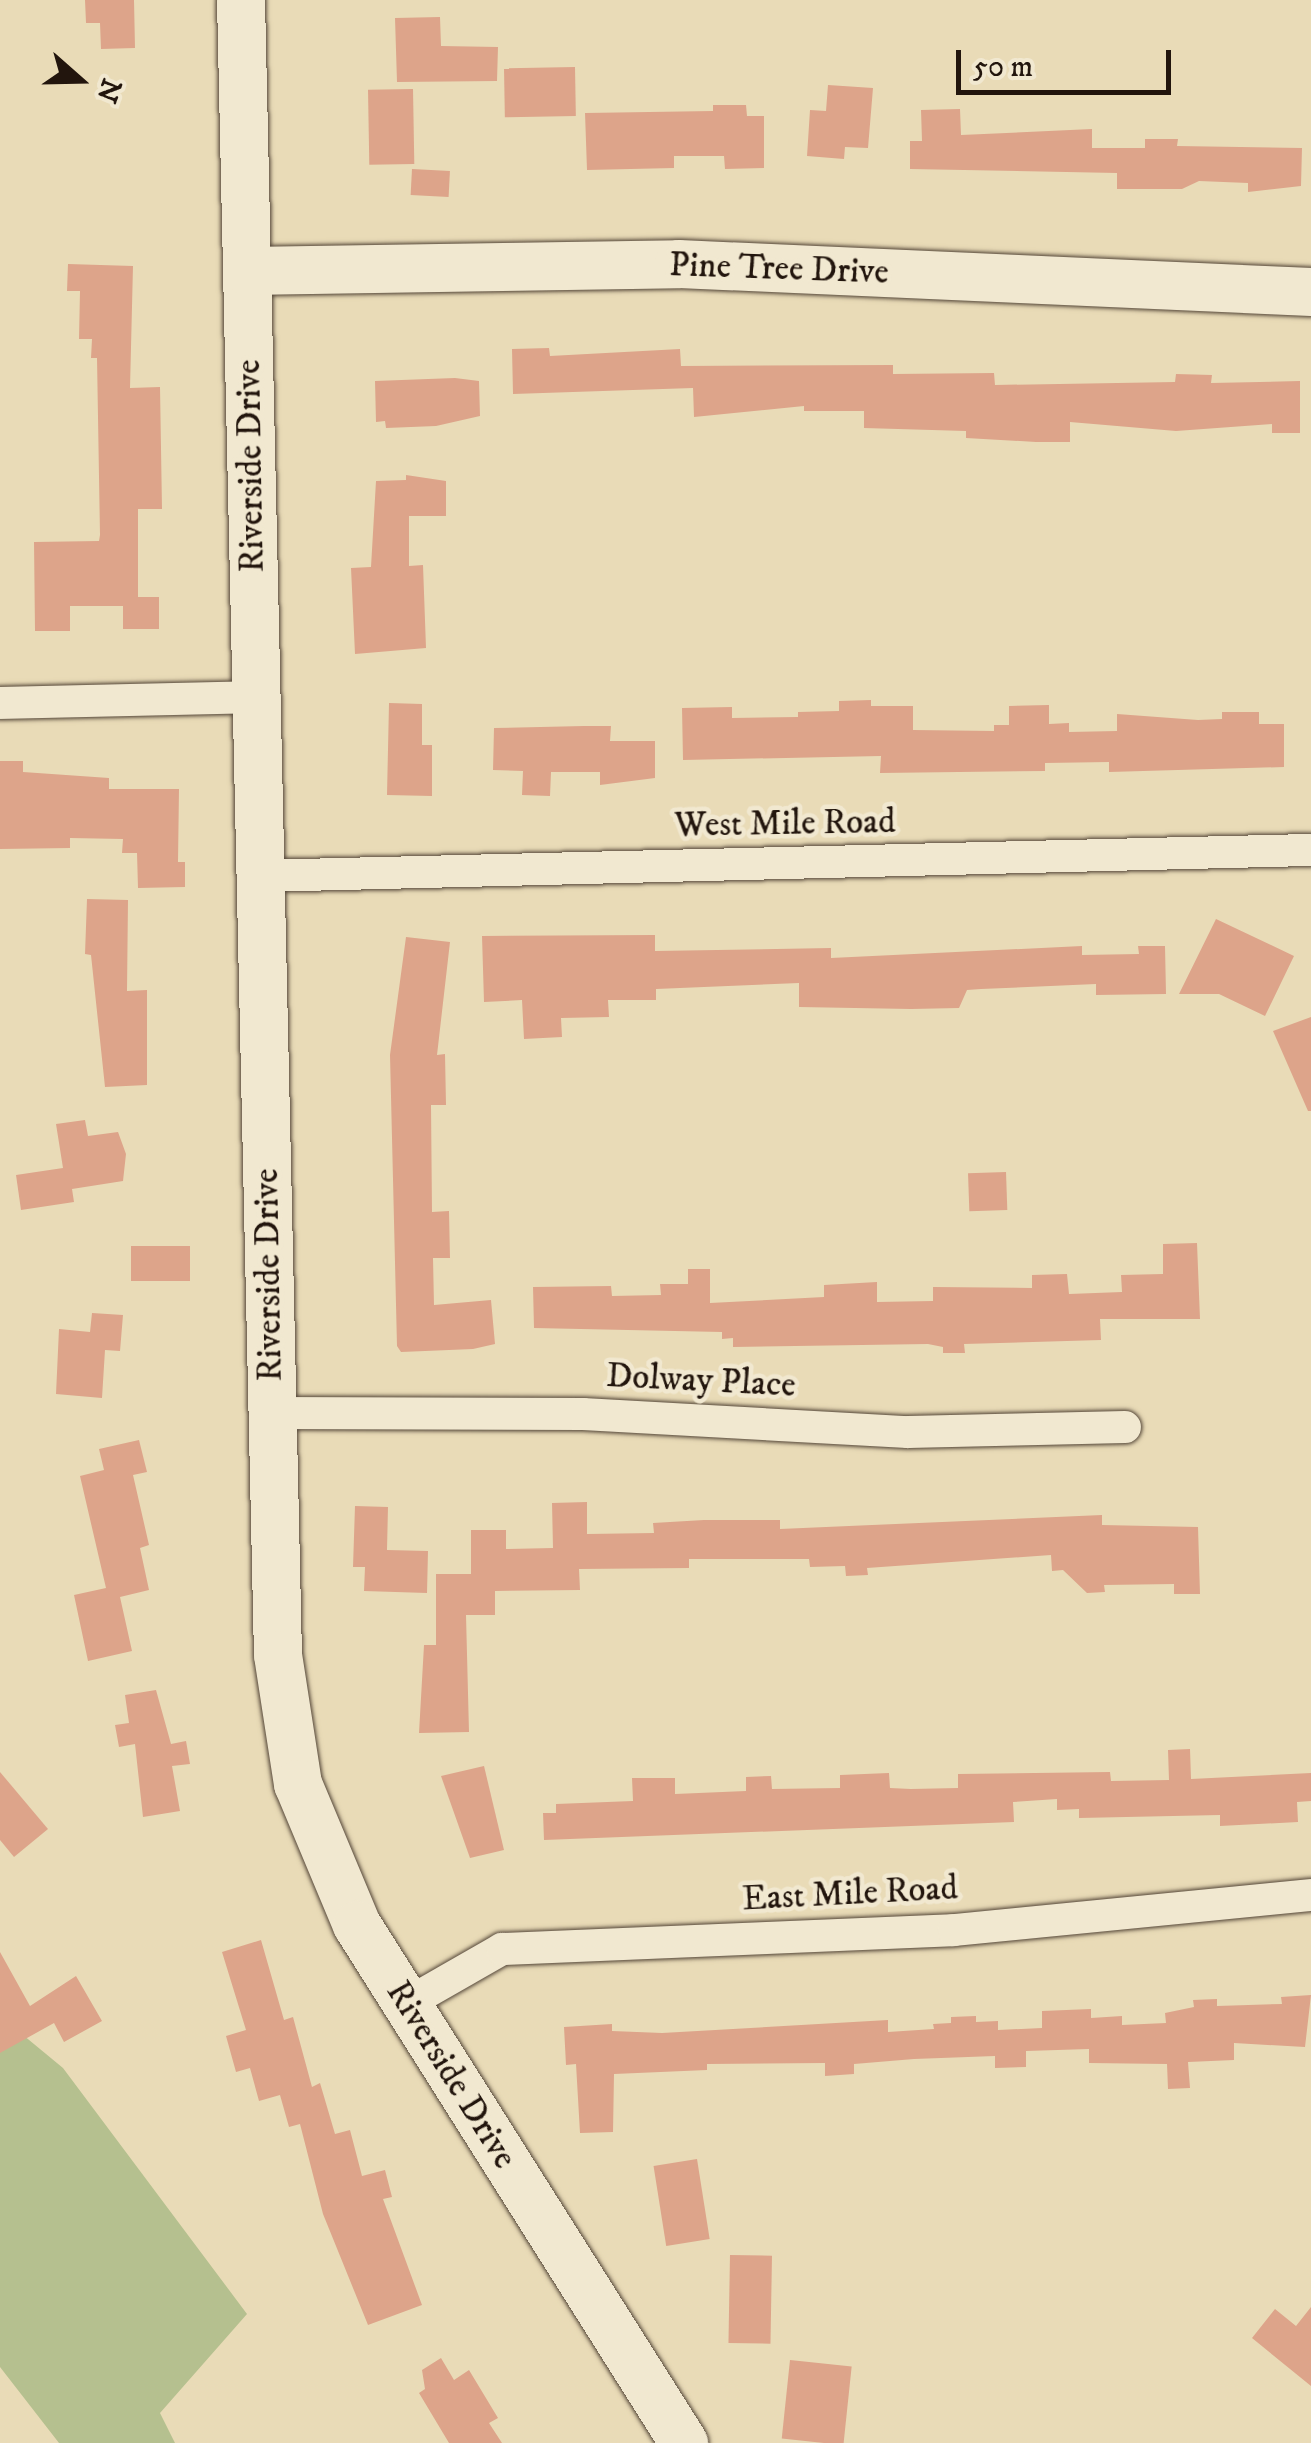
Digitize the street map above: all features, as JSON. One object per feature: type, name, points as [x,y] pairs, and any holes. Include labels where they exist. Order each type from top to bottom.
[{"type":"main road","name":"Riverside Drive","points":[[241,0],[278,1655],[298,1784],[357,1925],[684,2443]]},
{"type":"main road","name":"Pine Tree Drive","points":[[247,271],[679,264],[1311,292]]},
{"type":"street","points":[[0,704],[256,696]]},
{"type":"street","name":"West Mile Road","points":[[260,876],[1311,850]]},
{"type":"street","name":"Dolway Place","points":[[272,1413],[583,1414],[908,1432],[1126,1427]]},
{"type":"street","name":"East Mile Road","points":[[406,2004],[502,1949],[954,1930],[1311,1895]]},
{"type":"green space","points":[[0,2016],[63,2068],[247,2314],[160,2413],[175,2443],[59,2443],[0,2367]]},
{"type":"building","points":[[85,0],[134,0],[135,48],[101,49],[100,23],[86,23]]},
{"type":"building","points":[[440,17],[441,46],[498,47],[497,81],[397,82],[395,18]]},
{"type":"building","points":[[575,67],[576,116],[505,117],[504,68]]},
{"type":"building","points":[[828,85],[873,88],[868,148],[845,147],[844,159],[807,156],[810,110],[826,111]]},
{"type":"building","points":[[413,89],[414,164],[369,165],[368,90]]},
{"type":"building","points":[[713,105],[746,105],[747,116],[764,116],[764,168],[725,169],[724,156],[674,156],[674,168],[587,170],[585,113],[713,111]]},
{"type":"building","points":[[960,109],[961,135],[1092,129],[1092,148],[1145,148],[1145,139],[1178,139],[1177,146],[1302,148],[1301,186],[1248,192],[1248,183],[1199,181],[1182,189],[1117,189],[1117,173],[910,169],[910,141],[922,141],[921,110]]},
{"type":"building","points":[[412,169],[450,171],[449,197],[411,195]]},
{"type":"building","points":[[68,264],[133,266],[130,388],[160,387],[162,509],[138,509],[138,597],[159,597],[159,629],[123,629],[123,606],[70,606],[70,631],[35,631],[34,542],[99,541],[100,535],[97,358],[91,358],[92,339],[79,339],[80,291],[67,291]]},
{"type":"building","points":[[549,348],[550,356],[680,349],[681,366],[893,365],[893,374],[994,373],[995,385],[1175,382],[1176,374],[1212,375],[1211,383],[1300,381],[1300,433],[1272,433],[1272,424],[1176,431],[1070,422],[1070,442],[1036,442],[966,438],[966,431],[864,428],[864,411],[804,411],[804,406],[694,417],[693,388],[513,394],[512,349]]},
{"type":"building","points":[[375,381],[479,381],[480,416],[436,426],[386,428],[385,421],[376,422]]},
{"type":"building","points":[[406,475],[446,481],[446,516],[409,516],[409,566],[423,565],[426,648],[355,654],[351,568],[371,567],[376,481],[406,480]]},
{"type":"building","points":[[871,700],[871,706],[913,706],[913,730],[994,731],[994,725],[1009,725],[1009,706],[1049,705],[1049,724],[1069,723],[1069,732],[1117,731],[1117,714],[1198,720],[1222,719],[1222,712],[1259,712],[1259,724],[1284,724],[1284,767],[1109,772],[1109,762],[1045,763],[1045,771],[880,773],[881,756],[683,760],[682,708],[732,707],[732,718],[798,717],[798,712],[839,711],[839,701]]},
{"type":"building","points":[[389,703],[422,704],[422,745],[432,745],[432,796],[387,795]]},
{"type":"building","points":[[611,726],[610,741],[655,741],[655,778],[600,785],[600,772],[551,772],[550,796],[522,795],[523,771],[493,770],[494,728]]},
{"type":"building","points":[[0,761],[23,761],[23,772],[109,778],[109,789],[179,789],[178,862],[185,862],[185,887],[138,888],[137,853],[122,853],[123,839],[70,838],[70,848],[0,849]]},
{"type":"building","points":[[87,899],[128,900],[127,991],[147,990],[147,1085],[105,1087],[91,955],[85,954]]},
{"type":"building","points":[[1216,919],[1294,956],[1265,1016],[1219,994],[1179,994]]},
{"type":"building","points":[[655,935],[655,951],[831,948],[831,958],[1082,946],[1082,955],[1139,954],[1138,946],[1165,946],[1166,994],[1096,995],[1096,984],[981,989],[967,990],[959,1008],[911,1009],[799,1007],[799,983],[656,989],[656,1000],[608,1000],[609,1017],[561,1018],[562,1037],[524,1039],[522,1000],[484,1002],[482,936]]},
{"type":"building","points":[[406,937],[450,942],[437,1055],[445,1054],[446,1105],[431,1105],[432,1212],[449,1211],[450,1258],[433,1258],[434,1305],[491,1300],[495,1344],[473,1349],[401,1352],[397,1346],[390,1055]]},
{"type":"building","points":[[1311,1017],[1311,1111],[1308,1111],[1273,1031]]},
{"type":"building","points":[[85,1120],[88,1136],[118,1132],[126,1154],[123,1181],[72,1189],[74,1202],[21,1210],[16,1175],[63,1168],[56,1124]]},
{"type":"building","points":[[1006,1172],[1007,1210],[969,1211],[968,1173]]},
{"type":"building","points":[[1197,1243],[1200,1319],[1100,1319],[1101,1340],[964,1344],[965,1353],[943,1353],[943,1347],[928,1344],[733,1347],[733,1338],[722,1339],[722,1332],[534,1328],[533,1287],[611,1286],[612,1296],[661,1295],[660,1284],[688,1284],[688,1269],[710,1269],[710,1303],[824,1297],[824,1285],[877,1282],[877,1302],[933,1301],[933,1287],[1032,1288],[1032,1275],[1067,1274],[1069,1294],[1122,1292],[1121,1275],[1163,1274],[1163,1244]]},
{"type":"building","points":[[131,1246],[190,1246],[190,1281],[131,1281]]},
{"type":"building","points":[[92,1313],[123,1315],[120,1351],[105,1350],[102,1398],[56,1394],[59,1329],[90,1332]]},
{"type":"building","points":[[139,1440],[147,1472],[133,1475],[149,1545],[140,1548],[149,1590],[120,1597],[132,1651],[88,1661],[74,1595],[106,1588],[80,1476],[104,1470],[99,1449]]},
{"type":"building","points":[[587,1502],[587,1534],[654,1533],[653,1523],[704,1520],[780,1520],[780,1529],[1102,1515],[1102,1525],[1198,1527],[1200,1594],[1174,1594],[1174,1584],[1104,1585],[1105,1592],[1087,1593],[1063,1570],[1052,1571],[1051,1555],[867,1568],[868,1575],[846,1576],[845,1566],[810,1567],[809,1559],[689,1559],[689,1568],[579,1569],[580,1590],[495,1591],[495,1615],[466,1615],[469,1732],[419,1733],[424,1645],[436,1645],[436,1574],[471,1574],[471,1530],[506,1530],[506,1549],[553,1548],[552,1503]]},
{"type":"building","points":[[355,1506],[388,1507],[387,1550],[428,1551],[427,1593],[364,1591],[365,1567],[353,1567]]},
{"type":"building","points":[[156,1690],[171,1744],[186,1741],[190,1764],[172,1766],[180,1811],[143,1817],[135,1744],[119,1747],[115,1725],[129,1723],[125,1695]]},
{"type":"building","points":[[1190,1749],[1191,1779],[1311,1773],[1311,1801],[1297,1802],[1298,1822],[1220,1826],[1220,1815],[1079,1818],[1079,1809],[1057,1810],[1057,1799],[1013,1802],[1014,1822],[544,1840],[543,1813],[556,1813],[556,1804],[633,1801],[632,1778],[675,1778],[675,1794],[746,1791],[746,1777],[771,1776],[772,1789],[840,1788],[840,1775],[889,1773],[890,1788],[911,1789],[958,1788],[958,1774],[1110,1772],[1111,1781],[1169,1780],[1168,1750]]},
{"type":"building","points":[[484,1766],[504,1850],[470,1858],[441,1776]]},
{"type":"building","points":[[0,1772],[48,1829],[14,1857],[0,1840]]},
{"type":"building","points":[[261,1940],[284,2020],[293,2017],[312,2087],[320,2083],[335,2134],[350,2130],[362,2176],[385,2170],[392,2197],[383,2199],[422,2305],[368,2325],[323,2214],[300,2124],[289,2127],[280,2095],[259,2101],[250,2068],[236,2072],[226,2036],[246,2030],[222,1952]]},
{"type":"building","points":[[0,1952],[30,2006],[76,1976],[102,2021],[64,2042],[54,2023],[0,2053]]},
{"type":"building","points":[[1311,1995],[1305,2047],[1234,2043],[1234,2060],[1188,2062],[1190,2088],[1168,2089],[1167,2064],[1089,2063],[1089,2049],[1026,2051],[1026,2067],[995,2068],[995,2056],[914,2059],[854,2064],[854,2074],[825,2076],[825,2063],[707,2064],[707,2070],[614,2074],[613,2132],[580,2133],[576,2064],[566,2065],[564,2027],[612,2024],[612,2031],[662,2033],[888,2020],[888,2032],[934,2029],[933,2024],[951,2023],[951,2017],[976,2016],[976,2022],[998,2021],[998,2030],[1042,2028],[1042,2011],[1091,2009],[1091,2018],[1122,2016],[1122,2025],[1166,2023],[1165,2013],[1194,2007],[1193,2000],[1217,1999],[1217,2006],[1282,2004],[1281,1997]]},
{"type":"building","points":[[697,2159],[710,2239],[666,2246],[654,2166]]},
{"type":"building","points":[[730,2255],[772,2256],[770,2344],[728,2343]]},
{"type":"building","points":[[1311,2307],[1311,2386],[1252,2338],[1275,2309],[1296,2326]]},
{"type":"building","points":[[441,2358],[454,2380],[469,2370],[498,2418],[489,2423],[502,2443],[449,2443],[419,2393],[425,2389],[422,2370]]},
{"type":"building","points":[[790,2360],[852,2366],[844,2443],[782,2439]]}]
